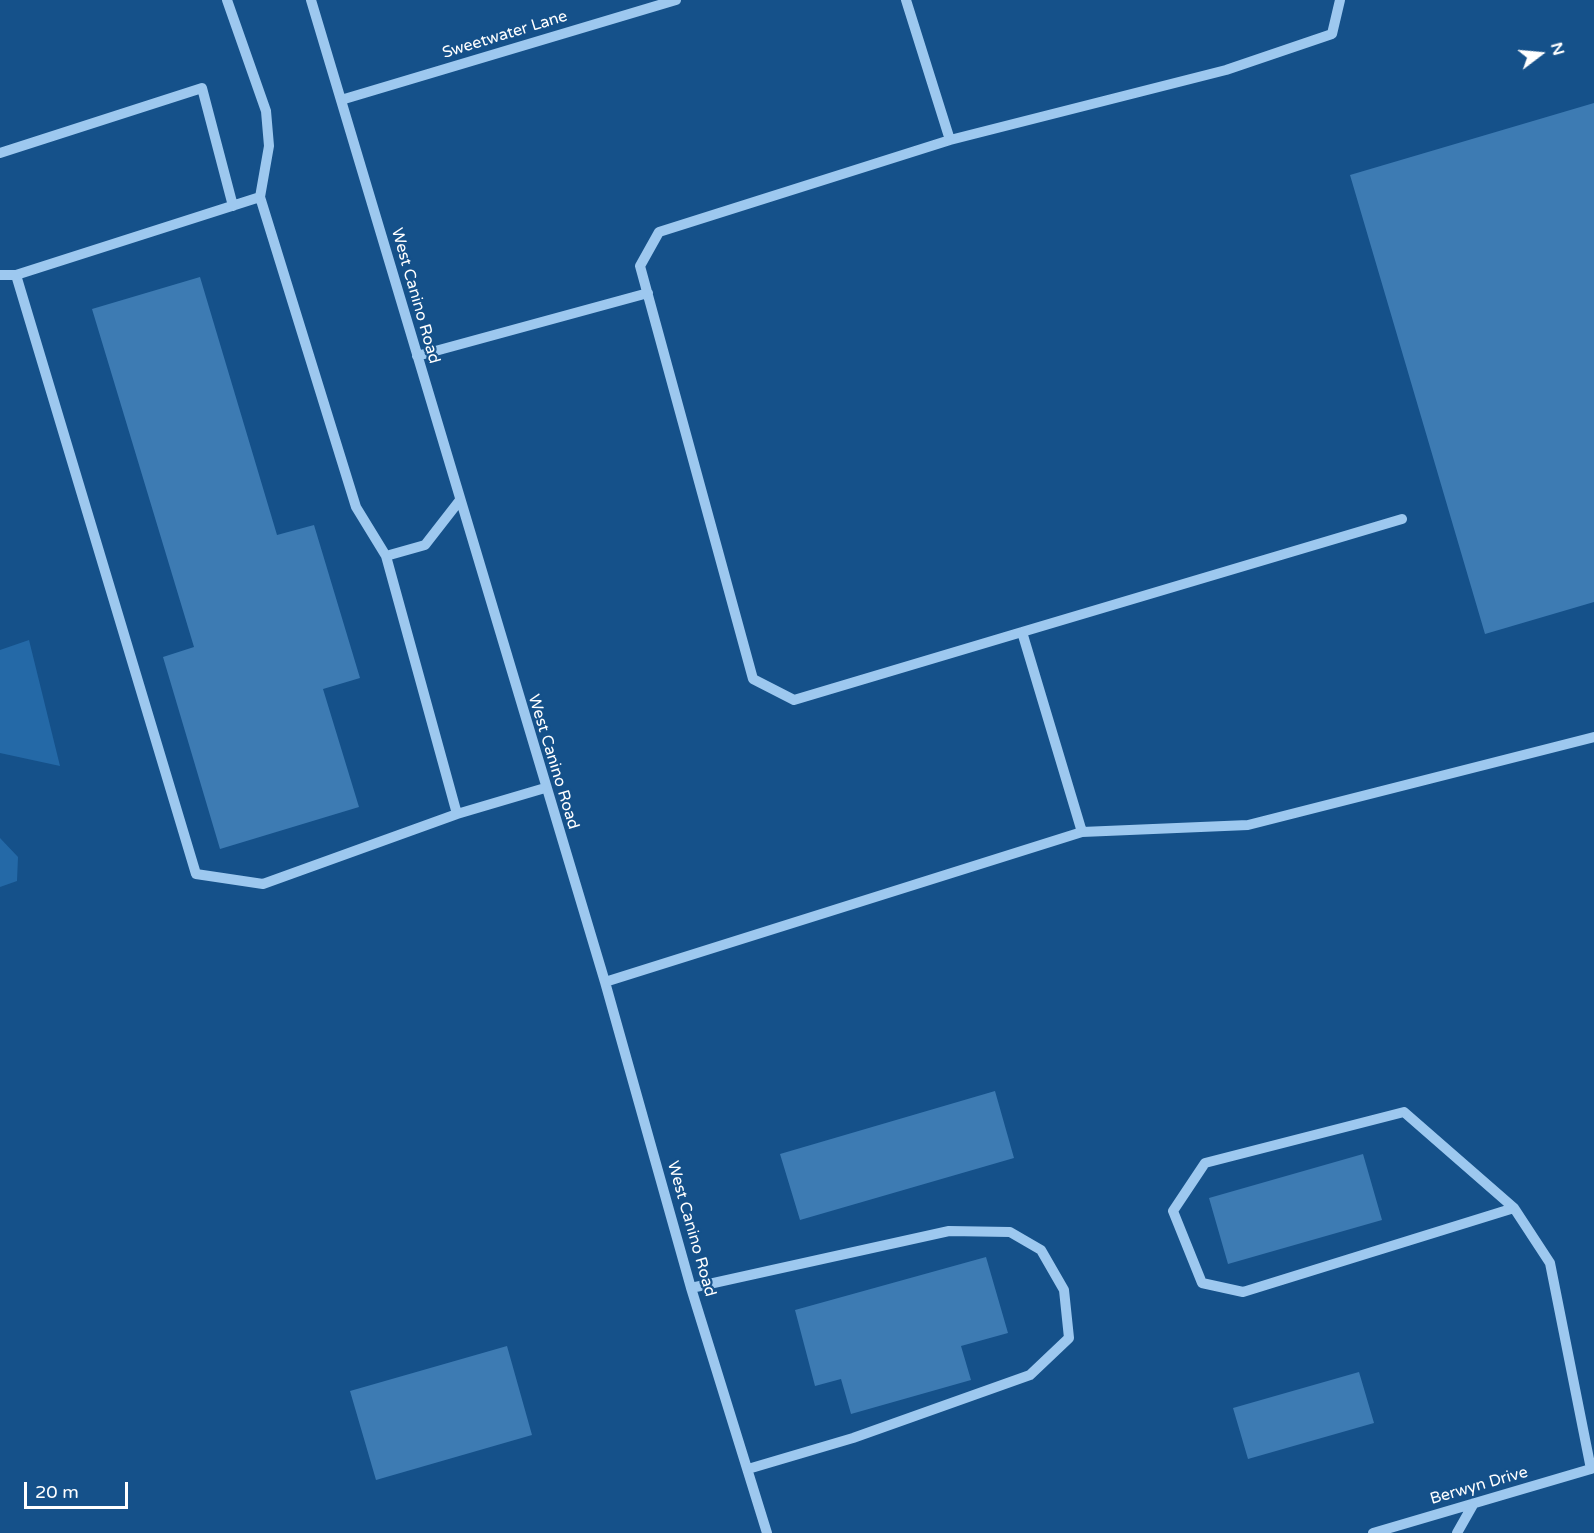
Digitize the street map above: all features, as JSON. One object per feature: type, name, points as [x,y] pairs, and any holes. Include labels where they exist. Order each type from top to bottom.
[{"type":"street","points":[[227,0],[266,111],[268,146],[260,197],[356,507],[386,556],[457,814]]},
{"type":"street","name":"West Canino Road","points":[[311,0],[545,788],[605,982],[692,1288],[768,1533]]},
{"type":"street","name":"Sweetwater Lane","points":[[341,100],[676,0]]},
{"type":"street","points":[[906,0],[950,140]]},
{"type":"street","points":[[1340,0],[1332,34],[1226,70],[950,140],[659,232],[640,266],[753,678],[794,700],[1402,519]]},
{"type":"street","points":[[0,153],[202,88],[232,206]]},
{"type":"street","points":[[0,275],[16,275],[260,197]]},
{"type":"street","points":[[16,275],[196,874],[263,884],[457,814],[545,788]]},
{"type":"street","points":[[417,356],[648,293]]},
{"type":"street","points":[[386,556],[425,545],[460,500]]},
{"type":"street","points":[[1022,632],[1082,831]]},
{"type":"street","points":[[605,982],[1082,831],[1248,825],[1594,737]]},
{"type":"street","points":[[1514,1209],[1243,1292],[1202,1283],[1173,1211],[1205,1163],[1404,1112],[1514,1209],[1550,1263],[1593,1469]]},
{"type":"street","points":[[692,1288],[949,1231],[1010,1232],[1041,1250],[1064,1290],[1069,1338],[1030,1375],[853,1438],[748,1469]]},
{"type":"street","name":"Berwyn Drive","points":[[1372,1533],[1593,1469]]},
{"type":"street","points":[[1457,1533],[1474,1503]]},
{"type":"shaded area","points":[[29,640],[60,766],[0,753],[0,650]]},
{"type":"shaded area","points":[[0,838],[18,857],[17,881],[0,887]]},
{"type":"building","points":[[1594,103],[1594,602],[1485,634],[1350,175]]},
{"type":"building","points":[[200,277],[277,535],[314,525],[360,678],[323,689],[359,807],[220,849],[163,657],[194,647],[92,309]]},
{"type":"building","points":[[995,1091],[1014,1158],[800,1220],[780,1154]]},
{"type":"building","points":[[1363,1154],[1382,1220],[1228,1264],[1209,1198]]},
{"type":"building","points":[[986,1257],[1008,1333],[961,1346],[971,1380],[851,1414],[841,1379],[815,1386],[795,1310]]},
{"type":"building","points":[[507,1346],[532,1435],[376,1480],[350,1391]]},
{"type":"building","points":[[1359,1372],[1374,1423],[1248,1459],[1233,1408]]}]
